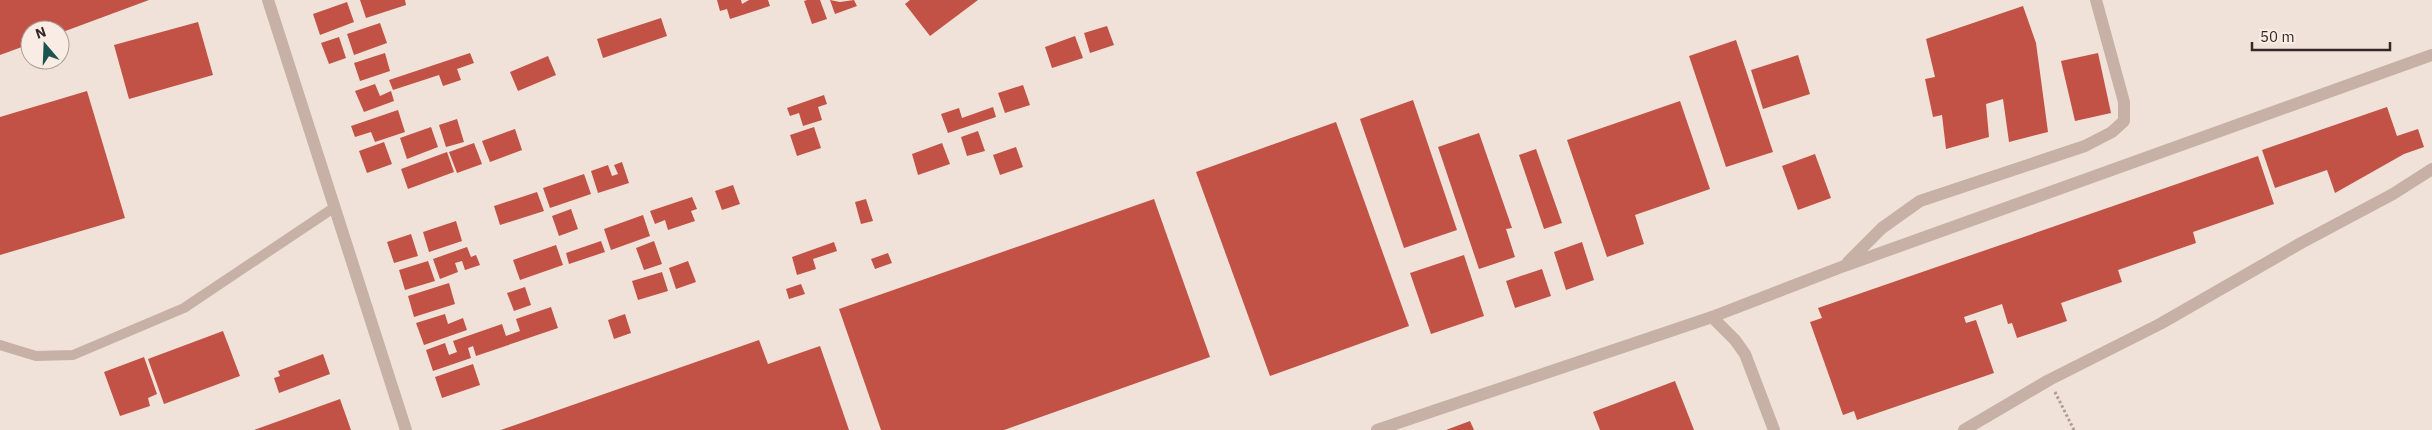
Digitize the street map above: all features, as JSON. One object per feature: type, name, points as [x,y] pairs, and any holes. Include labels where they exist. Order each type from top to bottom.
[{"type":"street","points":[[268,0],[406,430]]},
{"type":"street","points":[[1844,266],[1882,228],[1920,201],[2085,146],[2112,132],[2124,120],[2124,102],[2096,0]]},
{"type":"street","points":[[1377,430],[1712,317],[1844,266],[2432,55]]},
{"type":"street","points":[[1964,430],[2049,380],[2160,324],[2301,243],[2394,194],[2432,169]]},
{"type":"street","points":[[1712,317],[1735,340],[1745,354],[1774,430]]},
{"type":"lane","points":[[0,345],[36,356],[73,355],[184,308],[335,207]]},
{"type":"path","points":[[2049,380],[2074,430]]},
{"type":"building","points":[[0,0],[149,0],[70,29],[70,20],[20,20],[20,48],[0,55]]},
{"type":"building","points":[[360,0],[405,0],[406,5],[366,18]]},
{"type":"building","points":[[717,0],[741,0],[742,4],[749,0],[768,0],[770,6],[730,19],[727,9],[720,11]]},
{"type":"building","points":[[820,0],[827,19],[812,24],[804,1]]},
{"type":"building","points":[[830,0],[840,2],[854,0],[857,6],[835,14]]},
{"type":"building","points":[[910,0],[978,0],[930,36],[905,4]]},
{"type":"building","points":[[347,2],[354,22],[320,35],[313,14]]},
{"type":"building","points":[[2023,6],[2036,43],[2048,132],[2009,142],[2003,99],[1986,104],[1989,137],[1946,149],[1942,115],[1933,117],[1925,79],[1935,77],[1926,39]]},
{"type":"building","points":[[661,18],[667,36],[603,58],[597,39]]},
{"type":"building","points":[[198,22],[213,75],[129,99],[114,45]]},
{"type":"building","points":[[380,23],[387,43],[354,55],[347,34]]},
{"type":"building","points":[[1107,26],[1114,45],[1090,53],[1084,33]]},
{"type":"building","points":[[1075,36],[1083,58],[1052,68],[1045,47]]},
{"type":"building","points":[[339,37],[346,58],[329,64],[321,43]]},
{"type":"building","points":[[1736,40],[1773,152],[1726,167],[1689,56]]},
{"type":"building","points":[[385,53],[390,71],[360,81],[354,63]]},
{"type":"building","points":[[470,53],[474,63],[457,69],[461,80],[443,86],[439,75],[393,90],[389,80]]},
{"type":"building","points":[[2098,53],[2111,113],[2075,121],[2061,61]]},
{"type":"building","points":[[1798,55],[1810,94],[1763,109],[1751,70]]},
{"type":"building","points":[[548,56],[556,75],[518,91],[510,72]]},
{"type":"building","points":[[375,84],[380,96],[391,91],[394,101],[364,112],[355,91]]},
{"type":"building","points":[[1023,85],[1030,105],[1005,113],[998,93]]},
{"type":"building","points":[[87,91],[125,218],[0,255],[0,117]]},
{"type":"building","points":[[824,95],[827,104],[818,107],[822,120],[803,126],[799,113],[790,116],[787,108]]},
{"type":"building","points":[[1413,100],[1457,230],[1404,248],[1360,119]]},
{"type":"building","points":[[1680,101],[1710,189],[1635,215],[1644,244],[1607,257],[1567,140]]},
{"type":"building","points":[[993,107],[996,117],[948,133],[941,114],[959,108],[962,118]]},
{"type":"building","points":[[2387,107],[2397,136],[2418,129],[2424,147],[2404,154],[2335,193],[2327,170],[2275,188],[2262,150]]},
{"type":"building","points":[[398,110],[405,132],[375,142],[371,132],[355,137],[351,126]]},
{"type":"building","points":[[457,119],[464,142],[446,147],[439,125]]},
{"type":"building","points":[[1336,122],[1409,326],[1270,376],[1196,172]]},
{"type":"building","points":[[431,127],[438,147],[407,159],[400,138]]},
{"type":"building","points":[[814,127],[821,148],[797,156],[790,135]]},
{"type":"building","points":[[515,129],[522,150],[490,162],[482,141]]},
{"type":"building","points":[[978,131],[985,151],[967,156],[961,137]]},
{"type":"building","points":[[1479,133],[1512,228],[1506,229],[1515,257],[1479,269],[1438,147]]},
{"type":"building","points":[[384,142],[392,164],[367,173],[359,151]]},
{"type":"building","points":[[474,143],[482,164],[457,173],[449,152]]},
{"type":"building","points":[[942,143],[950,164],[918,175],[912,154]]},
{"type":"building","points":[[1016,147],[1023,167],[1000,175],[993,155]]},
{"type":"building","points":[[1536,149],[1562,223],[1544,229],[1519,155]]},
{"type":"building","points":[[447,152],[454,172],[408,189],[401,169]]},
{"type":"building","points":[[1815,154],[1831,198],[1798,210],[1782,166]]},
{"type":"building","points":[[2258,156],[2274,204],[2193,232],[2196,243],[2118,270],[2122,282],[2061,303],[2067,321],[2017,338],[2012,323],[2008,324],[2002,304],[1964,317],[1966,323],[1976,320],[1994,373],[1857,420],[1854,411],[1843,415],[1810,322],[1822,318],[1818,308]]},
{"type":"building","points":[[622,162],[629,183],[598,193],[591,171],[608,165],[612,176],[618,174],[614,165]]},
{"type":"building","points":[[584,174],[591,194],[550,208],[543,188]]},
{"type":"building","points":[[733,185],[740,204],[722,210],[715,191]]},
{"type":"building","points":[[537,192],[544,211],[500,225],[494,206]]},
{"type":"building","points":[[692,197],[697,209],[691,211],[695,221],[668,230],[665,220],[655,224],[650,211]]},
{"type":"building","points":[[866,199],[873,221],[861,224],[855,202]]},
{"type":"building","points":[[1154,199],[1210,357],[1004,430],[881,430],[839,309]]},
{"type":"building","points":[[571,209],[578,229],[559,236],[552,216]]},
{"type":"building","points":[[643,215],[650,236],[611,250],[604,229]]},
{"type":"building","points":[[456,221],[462,241],[429,252],[423,232]]},
{"type":"building","points":[[411,234],[418,256],[394,263],[387,242]]},
{"type":"building","points":[[601,241],[605,252],[569,264],[566,253]]},
{"type":"building","points":[[654,241],[662,264],[644,270],[636,248]]},
{"type":"building","points":[[834,242],[837,251],[813,259],[816,269],[797,275],[792,257]]},
{"type":"building","points":[[1582,242],[1594,280],[1566,290],[1554,252]]},
{"type":"building","points":[[556,245],[563,265],[520,280],[513,260]]},
{"type":"building","points":[[467,247],[471,257],[476,255],[480,265],[465,270],[462,261],[455,263],[458,272],[440,279],[433,259]]},
{"type":"building","points":[[888,253],[892,263],[875,269],[871,259]]},
{"type":"building","points":[[1464,255],[1484,316],[1431,334],[1410,273]]},
{"type":"building","points":[[428,261],[435,281],[405,290],[399,270]]},
{"type":"building","points":[[688,261],[696,282],[676,289],[669,268]]},
{"type":"building","points":[[1542,269],[1551,296],[1515,308],[1506,281]]},
{"type":"building","points":[[662,272],[668,291],[638,300],[632,281]]},
{"type":"building","points":[[449,283],[455,304],[414,317],[408,296]]},
{"type":"building","points":[[801,284],[805,294],[789,299],[786,289]]},
{"type":"building","points":[[525,287],[531,305],[514,311],[507,293]]},
{"type":"building","points":[[551,307],[558,328],[476,356],[473,346],[468,348],[471,358],[433,371],[426,350],[445,343],[449,355],[457,352],[453,341],[502,324],[506,336],[520,331],[516,319]]},
{"type":"building","points":[[445,314],[448,324],[463,318],[467,330],[424,345],[416,323]]},
{"type":"building","points":[[625,314],[631,333],[614,339],[608,320]]},
{"type":"building","points":[[223,331],[240,376],[164,404],[148,359]]},
{"type":"building","points":[[759,340],[768,364],[820,346],[849,430],[501,430]]},
{"type":"building","points":[[323,354],[330,374],[279,393],[274,378],[280,376],[278,371]]},
{"type":"building","points":[[144,357],[157,394],[148,398],[150,406],[120,416],[104,372]]},
{"type":"building","points":[[473,364],[480,385],[442,398],[435,377]]},
{"type":"building","points":[[1675,381],[1694,430],[1600,430],[1593,412]]},
{"type":"building","points":[[340,399],[351,430],[254,430]]},
{"type":"building","points":[[1470,421],[1474,430],[1446,430]]}]
